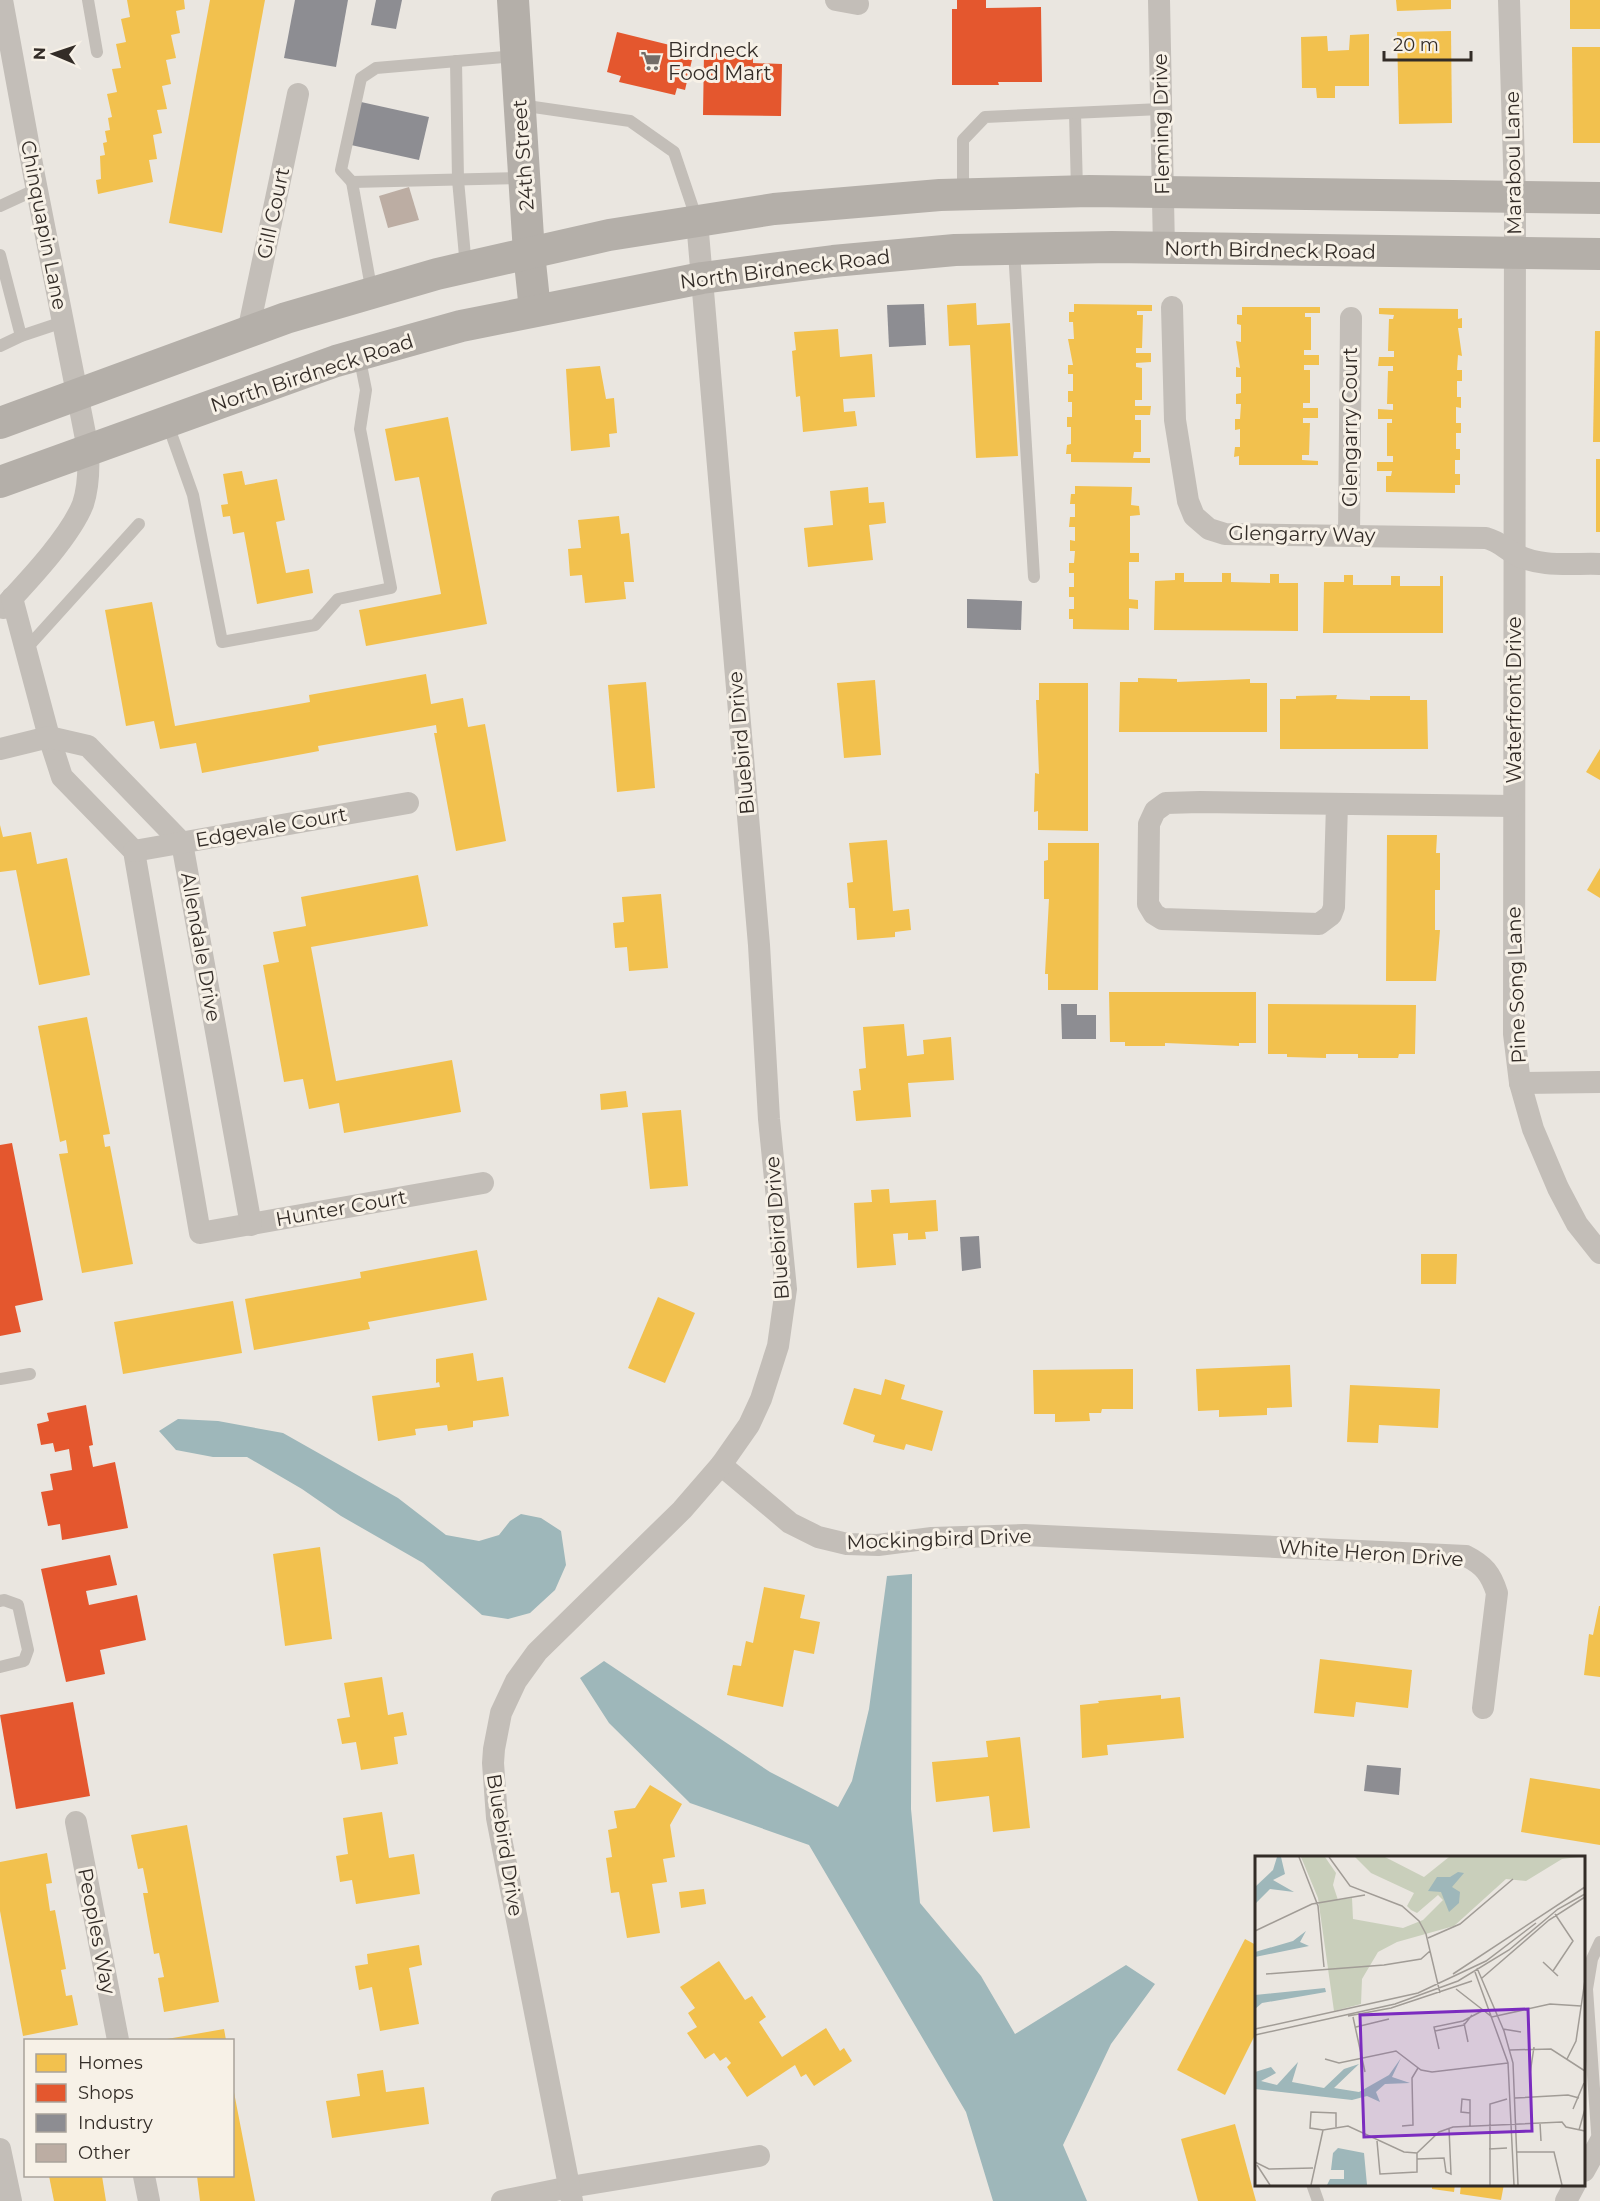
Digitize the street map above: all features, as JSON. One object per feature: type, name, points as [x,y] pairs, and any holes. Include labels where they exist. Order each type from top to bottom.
[{"type":"main road","name":"24th Street","points":[[513,0],[529,253],[535,310]]},
{"type":"main road","points":[[3,418],[77,394],[286,318],[466,267],[609,235],[774,209],[963,194],[1077,192],[1600,198]]},
{"type":"main road","name":"North Birdneck Road","points":[[0,482],[166,421],[358,355],[460,326],[702,278],[833,261],[955,250],[1112,248],[1600,254]]},
{"type":"street","name":"Chinquapin Lane","points":[[2,0],[88,449],[89,476],[83,503],[71,529],[6,604]]},
{"type":"street","name":"Fleming Drive","points":[[1160,0],[1164,249]]},
{"type":"street","name":"Marabou Lane","points":[[1509,0],[1515,253]]},
{"type":"street","name":"Gill Court","points":[[248,332],[298,94]]},
{"type":"street","name":"Bluebird Drive","points":[[571,2194],[497,1818],[493,1763],[501,1713],[516,1681],[537,1652],[682,1510],[721,1465],[749,1425],[778,1346],[786,1289],[769,1119],[758,933],[697,221]]},
{"type":"street","name":"Waterfront Drive","points":[[1337,804],[1335,908],[1331,915],[1319,924],[1162,919],[1154,914],[1148,904],[1149,824],[1155,811],[1166,803],[1200,802],[1514,806],[1515,253]]},
{"type":"street","name":"Glengarry Way","points":[[1172,307],[1174,420],[1188,501],[1194,516],[1209,529],[1225,534],[1486,538],[1499,542],[1515,554],[1539,563],[1600,564]]},
{"type":"street","name":"Glengarry Court","points":[[1349,536],[1351,318]]},
{"type":"street","points":[[6,604],[26,649],[62,777],[134,851]]},
{"type":"street","points":[[0,749],[49,737],[88,746],[182,843]]},
{"type":"street","name":"Edgevale Court","points":[[134,851],[408,802]]},
{"type":"street","name":"Pine Song Lane","points":[[1514,806],[1514,1034],[1520,1083],[1533,1129],[1558,1188],[1577,1224],[1600,1253]]},
{"type":"street","name":"Allendale Drive","points":[[182,843],[251,1225]]},
{"type":"street","name":"Hunter Court","points":[[134,851],[200,1233],[483,1183]]},
{"type":"street","points":[[1520,1083],[1600,1082]]},
{"type":"street","name":"Mockingbird Drive","points":[[721,1465],[790,1523],[818,1537],[847,1544],[878,1545],[932,1538],[1024,1534],[1146,1540]]},
{"type":"street","name":"White Heron Drive","points":[[1146,1540],[1466,1556],[1481,1564],[1492,1577],[1497,1593],[1483,1708]]},
{"type":"street","name":"Peoples Way","points":[[76,1822],[118,2039]]},
{"type":"street","points":[[1585,2169],[1599,2144]]},
{"type":"street","points":[[0,2149],[11,2201]]},
{"type":"street","points":[[502,2201],[571,2194],[759,2156]]},
{"type":"street","points":[[144,2177],[149,2201]]},
{"type":"street","points":[[1566,2201],[1574,2186]]},
{"type":"lane","points":[[88,0],[98,52]]},
{"type":"lane","points":[[372,293],[352,182],[341,170],[362,78],[376,68],[517,56]]},
{"type":"lane","points":[[456,61],[458,180],[466,267]]},
{"type":"lane","points":[[520,105],[630,121],[674,152],[697,221]]},
{"type":"lane","points":[[963,194],[963,140],[985,117],[1161,109]]},
{"type":"lane","points":[[1075,113],[1077,192]]},
{"type":"lane","points":[[352,182],[524,178]]},
{"type":"lane","points":[[0,206],[37,189]]},
{"type":"lane","points":[[1014,249],[1035,577]]},
{"type":"lane","points":[[0,255],[21,336]]},
{"type":"lane","points":[[0,346],[21,336],[63,322]]},
{"type":"lane","points":[[166,421],[193,495],[222,642],[315,625],[338,599],[391,588],[360,429],[366,390],[358,355]]},
{"type":"lane","points":[[26,649],[139,524]]},
{"type":"lane","points":[[0,1379],[30,1374]]},
{"type":"lane","points":[[0,1600],[18,1605],[28,1650],[24,1661],[0,1667]]},
{"type":"lane","points":[[1599,2144],[1587,1989],[1592,1959],[1600,1942]]},
{"type":"lane","points":[[1313,2186],[1318,2201]]},
{"type":"water","points":[[178,1419],[218,1421],[283,1433],[398,1498],[446,1535],[479,1541],[499,1535],[510,1521],[521,1514],[541,1518],[561,1531],[566,1565],[555,1590],[530,1613],[508,1619],[482,1615],[423,1563],[341,1516],[302,1489],[247,1457],[213,1457],[176,1450],[159,1431]]},
{"type":"water","points":[[912,1574],[911,1809],[920,1903],[981,1976],[1015,2034],[1126,1965],[1155,1984],[1111,2044],[1063,2145],[1087,2201],[993,2201],[966,2112],[809,1845],[690,1803],[609,1723],[580,1678],[604,1661],[770,1772],[838,1807],[852,1781],[869,1709],[887,1576]]},
{"type":"building: Homes","points":[[127,0],[184,0],[185,9],[176,11],[180,33],[171,35],[176,58],[166,60],[171,84],[162,86],[167,109],[157,110],[162,133],[153,135],[157,159],[149,160],[153,182],[98,194],[96,180],[101,179],[100,156],[105,155],[103,143],[107,142],[105,131],[110,130],[108,118],[112,117],[107,94],[117,92],[112,69],[121,68],[116,44],[126,42],[121,19],[130,17]]},
{"type":"building: Homes","points":[[210,0],[265,0],[222,233],[169,223]]},
{"type":"building: Homes","points":[[1396,0],[1451,0],[1451,9],[1397,11]]},
{"type":"building: Homes","points":[[1570,0],[1600,0],[1600,29],[1570,29]]},
{"type":"building: Homes","points":[[1451,31],[1452,123],[1399,124],[1397,32]]},
{"type":"building: Homes","points":[[1369,34],[1369,86],[1335,86],[1335,98],[1317,98],[1316,88],[1302,88],[1301,37],[1327,36],[1328,51],[1349,50],[1350,35]]},
{"type":"building: Homes","points":[[1572,47],[1600,47],[1600,143],[1573,143]]},
{"type":"building: Homes","points":[[976,303],[977,325],[1010,323],[1018,456],[976,458],[970,345],[949,346],[947,305]]},
{"type":"building: Homes","points":[[1074,304],[1152,305],[1152,311],[1137,311],[1137,315],[1143,315],[1142,348],[1136,348],[1136,353],[1151,353],[1151,362],[1136,363],[1136,367],[1142,368],[1142,400],[1135,400],[1135,406],[1151,406],[1150,415],[1135,415],[1135,420],[1141,420],[1141,452],[1134,452],[1133,458],[1150,458],[1150,463],[1071,462],[1071,454],[1066,454],[1067,445],[1071,444],[1071,427],[1067,427],[1067,417],[1072,417],[1072,402],[1068,402],[1068,391],[1073,391],[1073,374],[1068,374],[1068,365],[1073,365],[1068,339],[1074,339],[1073,322],[1069,322],[1069,312],[1074,312]]},
{"type":"building: Homes","points":[[1242,307],[1320,307],[1320,313],[1305,313],[1305,317],[1311,317],[1311,350],[1304,350],[1304,355],[1319,355],[1319,365],[1304,365],[1304,370],[1310,370],[1310,403],[1303,403],[1303,408],[1318,408],[1318,418],[1303,418],[1303,423],[1310,423],[1309,455],[1302,455],[1302,460],[1318,461],[1318,465],[1239,465],[1239,456],[1234,457],[1235,447],[1240,447],[1240,429],[1235,430],[1235,419],[1240,419],[1241,404],[1236,404],[1236,394],[1241,393],[1241,377],[1236,377],[1236,367],[1240,368],[1236,341],[1241,342],[1241,325],[1237,324],[1237,315],[1242,315]]},
{"type":"building: Homes","points":[[1379,308],[1458,309],[1458,319],[1462,318],[1462,328],[1458,328],[1462,356],[1458,355],[1457,370],[1462,370],[1462,381],[1457,381],[1457,397],[1461,397],[1461,408],[1456,407],[1456,423],[1461,423],[1461,433],[1456,433],[1456,449],[1460,449],[1460,460],[1455,460],[1455,474],[1460,474],[1460,485],[1455,485],[1455,493],[1386,492],[1386,476],[1391,476],[1392,471],[1377,471],[1377,462],[1393,462],[1393,456],[1387,456],[1387,423],[1392,423],[1392,419],[1378,419],[1378,409],[1393,410],[1393,404],[1387,404],[1388,371],[1393,371],[1393,366],[1378,366],[1379,357],[1394,357],[1394,351],[1388,351],[1389,319],[1393,319],[1394,315],[1379,314]]},
{"type":"building: Homes","points":[[838,329],[840,357],[872,354],[875,397],[843,399],[844,412],[855,411],[857,426],[803,432],[800,396],[796,397],[792,351],[796,350],[794,332]]},
{"type":"building: Homes","points":[[1595,331],[1600,331],[1600,442],[1593,442]]},
{"type":"building: Homes","points":[[600,366],[606,399],[614,398],[617,433],[609,434],[610,447],[571,451],[566,369]]},
{"type":"building: Homes","points":[[448,417],[487,624],[366,646],[359,610],[441,594],[419,477],[395,481],[385,429]]},
{"type":"building: Homes","points":[[1596,459],[1600,459],[1600,532],[1596,532]]},
{"type":"building: Homes","points":[[242,471],[245,485],[277,479],[285,520],[276,522],[286,573],[309,569],[313,593],[257,604],[244,532],[233,534],[230,516],[223,517],[221,505],[228,504],[223,474]]},
{"type":"building: Homes","points":[[1075,486],[1132,487],[1131,505],[1139,506],[1140,515],[1130,516],[1130,553],[1139,553],[1139,562],[1129,562],[1129,599],[1138,600],[1138,609],[1129,608],[1129,630],[1073,629],[1073,619],[1069,619],[1069,609],[1074,609],[1074,597],[1069,597],[1069,587],[1074,587],[1074,573],[1069,573],[1069,563],[1074,563],[1075,551],[1070,551],[1070,540],[1075,541],[1075,527],[1069,527],[1070,517],[1075,517],[1075,504],[1070,504],[1071,494],[1075,494]]},
{"type":"building: Homes","points":[[868,487],[869,503],[884,502],[886,523],[869,525],[873,560],[808,567],[804,528],[833,525],[830,491]]},
{"type":"building: Homes","points":[[619,516],[621,534],[629,533],[634,582],[624,582],[626,599],[585,603],[582,575],[570,576],[568,549],[581,548],[578,520]]},
{"type":"building: Homes","points":[[1175,573],[1184,573],[1184,582],[1222,582],[1222,573],[1231,573],[1231,582],[1270,583],[1270,574],[1279,574],[1279,583],[1298,583],[1298,631],[1154,630],[1155,581],[1175,580]]},
{"type":"building: Homes","points":[[1344,575],[1353,575],[1353,585],[1391,585],[1391,576],[1400,576],[1400,586],[1440,586],[1440,576],[1443,576],[1443,633],[1323,633],[1324,582],[1344,582]]},
{"type":"building: Homes","points":[[152,602],[175,726],[310,702],[309,695],[426,674],[431,704],[463,698],[468,727],[485,724],[506,841],[456,851],[434,733],[437,733],[436,725],[318,746],[319,751],[202,773],[196,743],[160,749],[154,721],[126,726],[105,610]]},
{"type":"building: Homes","points":[[1138,678],[1177,679],[1177,682],[1250,679],[1250,683],[1267,683],[1267,732],[1119,732],[1120,682],[1138,682]]},
{"type":"building: Homes","points":[[875,680],[881,755],[844,758],[837,683]]},
{"type":"building: Homes","points":[[646,682],[655,788],[617,792],[608,685]]},
{"type":"building: Homes","points":[[1039,683],[1088,683],[1088,831],[1038,830],[1038,811],[1034,812],[1035,773],[1039,774],[1036,700],[1039,700]]},
{"type":"building: Homes","points":[[1337,695],[1336,699],[1370,700],[1370,696],[1410,696],[1410,700],[1427,700],[1428,749],[1280,749],[1280,699],[1296,699],[1296,696]]},
{"type":"building: Homes","points":[[1600,749],[1600,780],[1586,772]]},
{"type":"building: Homes","points":[[0,825],[3,837],[31,832],[37,864],[67,858],[90,975],[39,985],[16,870],[0,872]]},
{"type":"building: Homes","points":[[1387,835],[1437,835],[1436,853],[1440,853],[1440,890],[1435,890],[1435,930],[1440,930],[1436,981],[1386,981]]},
{"type":"building: Homes","points":[[887,840],[893,911],[909,909],[911,930],[895,932],[895,937],[857,940],[855,908],[849,908],[847,883],[853,882],[849,843]]},
{"type":"building: Homes","points":[[1048,843],[1099,843],[1098,990],[1048,990],[1048,974],[1045,974],[1049,899],[1044,899],[1044,861],[1048,860]]},
{"type":"building: Homes","points":[[1600,868],[1600,898],[1587,890]]},
{"type":"building: Homes","points":[[418,875],[428,926],[311,947],[336,1081],[452,1060],[461,1112],[344,1133],[339,1103],[309,1109],[303,1079],[284,1082],[263,965],[279,962],[273,932],[306,926],[301,897]]},
{"type":"building: Homes","points":[[661,894],[668,968],[629,971],[627,947],[615,948],[613,923],[624,922],[622,897]]},
{"type":"building: Homes","points":[[1109,992],[1256,992],[1256,1043],[1239,1043],[1239,1046],[1165,1043],[1165,1046],[1125,1046],[1125,1042],[1110,1042]]},
{"type":"building: Homes","points":[[1268,1004],[1416,1005],[1415,1054],[1399,1054],[1398,1058],[1358,1058],[1358,1054],[1326,1054],[1326,1058],[1268,1054]]},
{"type":"building: Homes","points":[[87,1017],[110,1134],[103,1135],[105,1147],[110,1146],[133,1264],[82,1273],[59,1154],[68,1153],[66,1140],[60,1142],[38,1026]]},
{"type":"building: Homes","points":[[904,1024],[907,1056],[924,1054],[923,1040],[951,1037],[954,1080],[908,1083],[911,1117],[856,1121],[853,1091],[861,1090],[859,1069],[866,1068],[863,1027]]},
{"type":"building: Homes","points":[[626,1091],[628,1107],[601,1110],[600,1094]]},
{"type":"building: Homes","points":[[681,1110],[688,1186],[650,1189],[642,1113]]},
{"type":"building: Homes","points":[[889,1189],[890,1203],[936,1200],[938,1231],[925,1232],[926,1239],[908,1240],[908,1233],[893,1234],[896,1265],[857,1268],[854,1203],[872,1202],[871,1190]]},
{"type":"building: Homes","points":[[477,1250],[487,1300],[368,1322],[370,1329],[254,1350],[245,1299],[361,1278],[360,1272]]},
{"type":"building: Homes","points":[[1421,1254],[1457,1254],[1456,1284],[1421,1284]]},
{"type":"building: Homes","points":[[658,1297],[695,1313],[665,1383],[628,1368]]},
{"type":"building: Homes","points":[[233,1301],[242,1353],[123,1374],[114,1322]]},
{"type":"building: Homes","points":[[473,1353],[477,1381],[503,1377],[509,1416],[473,1421],[473,1427],[448,1431],[447,1425],[415,1429],[416,1435],[378,1441],[372,1396],[440,1387],[439,1382],[436,1383],[436,1359]]},
{"type":"building: Homes","points":[[1290,1365],[1292,1407],[1267,1408],[1267,1415],[1219,1417],[1219,1410],[1198,1411],[1196,1369]]},
{"type":"building: Homes","points":[[1133,1369],[1133,1409],[1102,1409],[1101,1413],[1089,1413],[1090,1421],[1055,1422],[1055,1414],[1034,1414],[1033,1370]]},
{"type":"building: Homes","points":[[885,1379],[905,1385],[901,1399],[943,1411],[932,1451],[906,1444],[904,1450],[873,1442],[875,1435],[843,1424],[854,1388],[881,1395]]},
{"type":"building: Homes","points":[[1350,1385],[1440,1389],[1438,1428],[1379,1425],[1378,1443],[1347,1442]]},
{"type":"building: Homes","points":[[320,1547],[332,1639],[285,1646],[273,1554]]},
{"type":"building: Homes","points":[[764,1587],[805,1595],[800,1618],[820,1622],[814,1654],[794,1650],[783,1707],[727,1695],[733,1665],[741,1666],[746,1641],[753,1643]]},
{"type":"building: Homes","points":[[1599,1606],[1600,1677],[1584,1675],[1589,1634],[1593,1635]]},
{"type":"building: Homes","points":[[1320,1659],[1412,1670],[1408,1708],[1356,1702],[1354,1717],[1314,1713]]},
{"type":"building: Homes","points":[[382,1677],[388,1715],[403,1712],[407,1735],[394,1737],[398,1764],[361,1770],[356,1742],[342,1744],[337,1719],[350,1717],[344,1683]]},
{"type":"building: Homes","points":[[1161,1695],[1161,1699],[1180,1697],[1184,1738],[1107,1745],[1108,1755],[1082,1758],[1080,1705]]},
{"type":"building: Homes","points":[[1020,1737],[1030,1828],[993,1832],[989,1796],[936,1802],[932,1762],[988,1757],[986,1741]]},
{"type":"building: Homes","points":[[1530,1778],[1600,1789],[1600,1845],[1521,1832]]},
{"type":"building: Homes","points":[[650,1785],[682,1804],[670,1825],[675,1857],[663,1859],[667,1882],[652,1884],[660,1933],[627,1938],[619,1892],[611,1893],[606,1858],[612,1857],[608,1830],[617,1828],[614,1811],[635,1808]]},
{"type":"building: Homes","points":[[382,1812],[389,1858],[414,1854],[420,1894],[356,1904],[352,1880],[340,1882],[336,1856],[348,1854],[343,1818]]},
{"type":"building: Homes","points":[[187,1825],[219,2002],[164,2012],[158,1978],[164,1977],[159,1953],[154,1954],[143,1893],[148,1893],[143,1868],[138,1869],[131,1835]]},
{"type":"building: Homes","points":[[47,1853],[52,1883],[46,1884],[50,1911],[55,1910],[66,1969],[61,1970],[66,1996],[72,1995],[78,2025],[23,2036],[0,1911],[0,1862]]},
{"type":"building: Homes","points":[[704,1889],[706,1904],[681,1908],[679,1892]]},
{"type":"building: Homes","points":[[1245,1939],[1255,1944],[1255,2035],[1225,2095],[1177,2070]]},
{"type":"building: Homes","points":[[419,1945],[422,1965],[409,1968],[419,2024],[380,2031],[372,1987],[359,1990],[355,1966],[368,1964],[367,1954]]},
{"type":"building: Homes","points":[[719,1961],[745,2000],[752,1996],[766,2017],[759,2022],[782,2057],[826,2028],[840,2051],[844,2048],[852,2061],[814,2086],[806,2074],[801,2077],[795,2065],[747,2097],[727,2067],[731,2063],[726,2057],[720,2061],[714,2053],[705,2059],[687,2033],[697,2027],[688,2013],[695,2008],[680,1987]]},
{"type":"building: Homes","points":[[224,2029],[226,2039],[167,2039]]},
{"type":"building: Homes","points":[[383,2070],[386,2092],[424,2087],[429,2124],[332,2138],[326,2101],[360,2096],[357,2074]]},
{"type":"building: Homes","points":[[234,2092],[255,2201],[200,2201],[197,2177],[234,2177]]},
{"type":"building: Homes","points":[[1235,2124],[1256,2201],[1198,2201],[1181,2139]]},
{"type":"building: Homes","points":[[49,2177],[102,2177],[106,2201],[54,2201]]},
{"type":"building: Homes","points":[[1432,2186],[1455,2186],[1454,2192],[1432,2189]]},
{"type":"building: Homes","points":[[1461,2186],[1504,2186],[1501,2200],[1460,2194]]},
{"type":"building: Shops","points":[[957,0],[986,0],[986,8],[1041,7],[1042,82],[952,85],[952,9],[957,9]]},
{"type":"building: Shops","name":"Birdneck Food Mart","points":[[617,32],[694,51],[685,90],[677,88],[675,95],[619,82],[621,76],[607,72]]},
{"type":"building: Shops","points":[[704,53],[753,54],[753,63],[782,64],[781,116],[703,115]]},
{"type":"building: Shops","points":[[12,1143],[43,1300],[15,1306],[21,1332],[0,1336],[0,1145]]},
{"type":"building: Shops","points":[[86,1405],[93,1445],[89,1446],[93,1467],[115,1462],[128,1528],[62,1540],[60,1524],[48,1526],[41,1492],[53,1490],[50,1474],[72,1470],[69,1449],[55,1452],[53,1443],[41,1445],[37,1424],[49,1421],[47,1413]]},
{"type":"building: Shops","points":[[110,1555],[117,1585],[86,1591],[89,1605],[137,1595],[146,1640],[100,1650],[105,1674],[66,1682],[41,1569]]},
{"type":"building: Shops","points":[[73,1702],[90,1796],[16,1809],[0,1715]]},
{"type":"building: Industry","points":[[295,0],[348,0],[336,67],[284,58]]},
{"type":"building: Industry","points":[[376,0],[402,0],[396,29],[371,25]]},
{"type":"building: Industry","points":[[361,102],[429,117],[419,160],[351,145]]},
{"type":"building: Industry","points":[[924,304],[926,345],[889,347],[887,305]]},
{"type":"building: Industry","points":[[967,599],[1022,601],[1021,630],[967,628]]},
{"type":"building: Industry","points":[[1061,1004],[1077,1004],[1077,1015],[1096,1015],[1096,1039],[1062,1039]]},
{"type":"building: Industry","points":[[979,1236],[981,1268],[962,1271],[960,1237]]},
{"type":"building: Industry","points":[[1367,1765],[1401,1768],[1399,1795],[1364,1791]]},
{"type":"building: Other","points":[[409,187],[419,220],[388,228],[379,196]]},
{"type":"place","name":"Birdneck Food Mart","points":[[651,61]]}]
